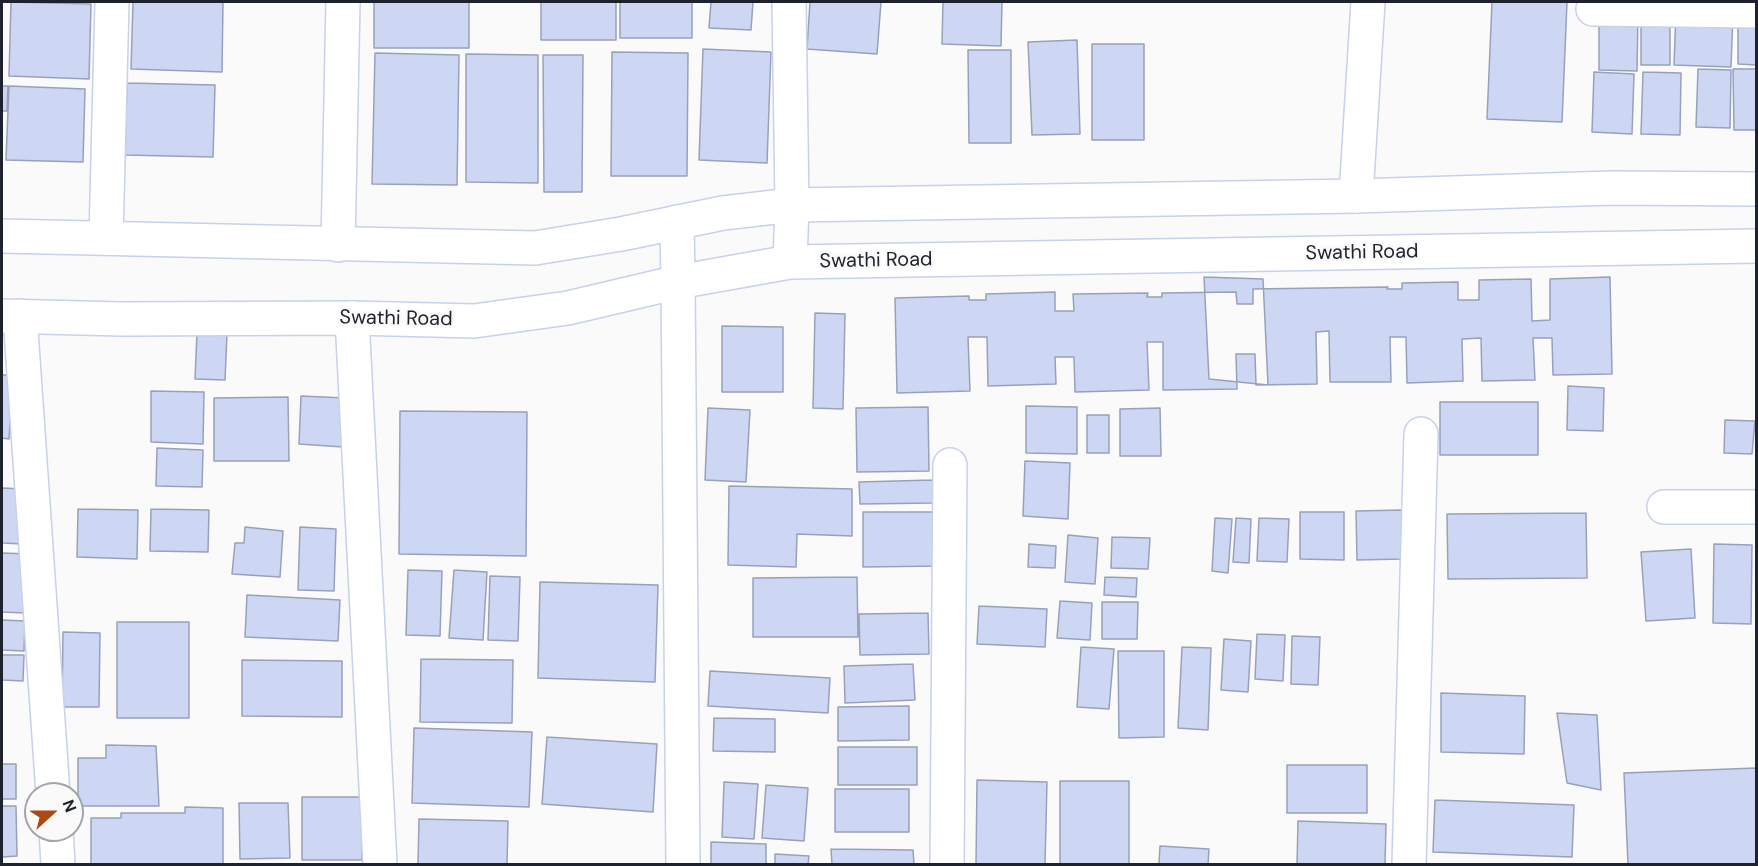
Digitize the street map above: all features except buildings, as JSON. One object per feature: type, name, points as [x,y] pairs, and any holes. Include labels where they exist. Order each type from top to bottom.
[{"type":"street","points":[[106,238],[112,2]]},
{"type":"street","points":[[338,245],[343,2]]},
{"type":"street","points":[[789,2],[792,205],[790,262]]},
{"type":"street","points":[[1356,196],[1368,2]]},
{"type":"street","points":[[1593,9],[1756,11]]},
{"type":"street","points":[[2,236],[535,248],[723,213],[792,205],[1356,196],[1612,188],[1756,189]]},
{"type":"street","points":[[677,222],[683,864]]},
{"type":"street","name":"Swathi Road","points":[[11,316],[121,319],[352,318],[474,321],[568,308],[678,282],[790,262],[1756,246]]},
{"type":"street","points":[[11,316],[52,782]]},
{"type":"street","points":[[352,318],[380,864]]},
{"type":"street","points":[[1410,864],[1421,434]]},
{"type":"street","points":[[947,864],[950,465]]},
{"type":"street","points":[[1664,507],[1756,507]]},
{"type":"street","points":[[57,842],[58,864]]}]
